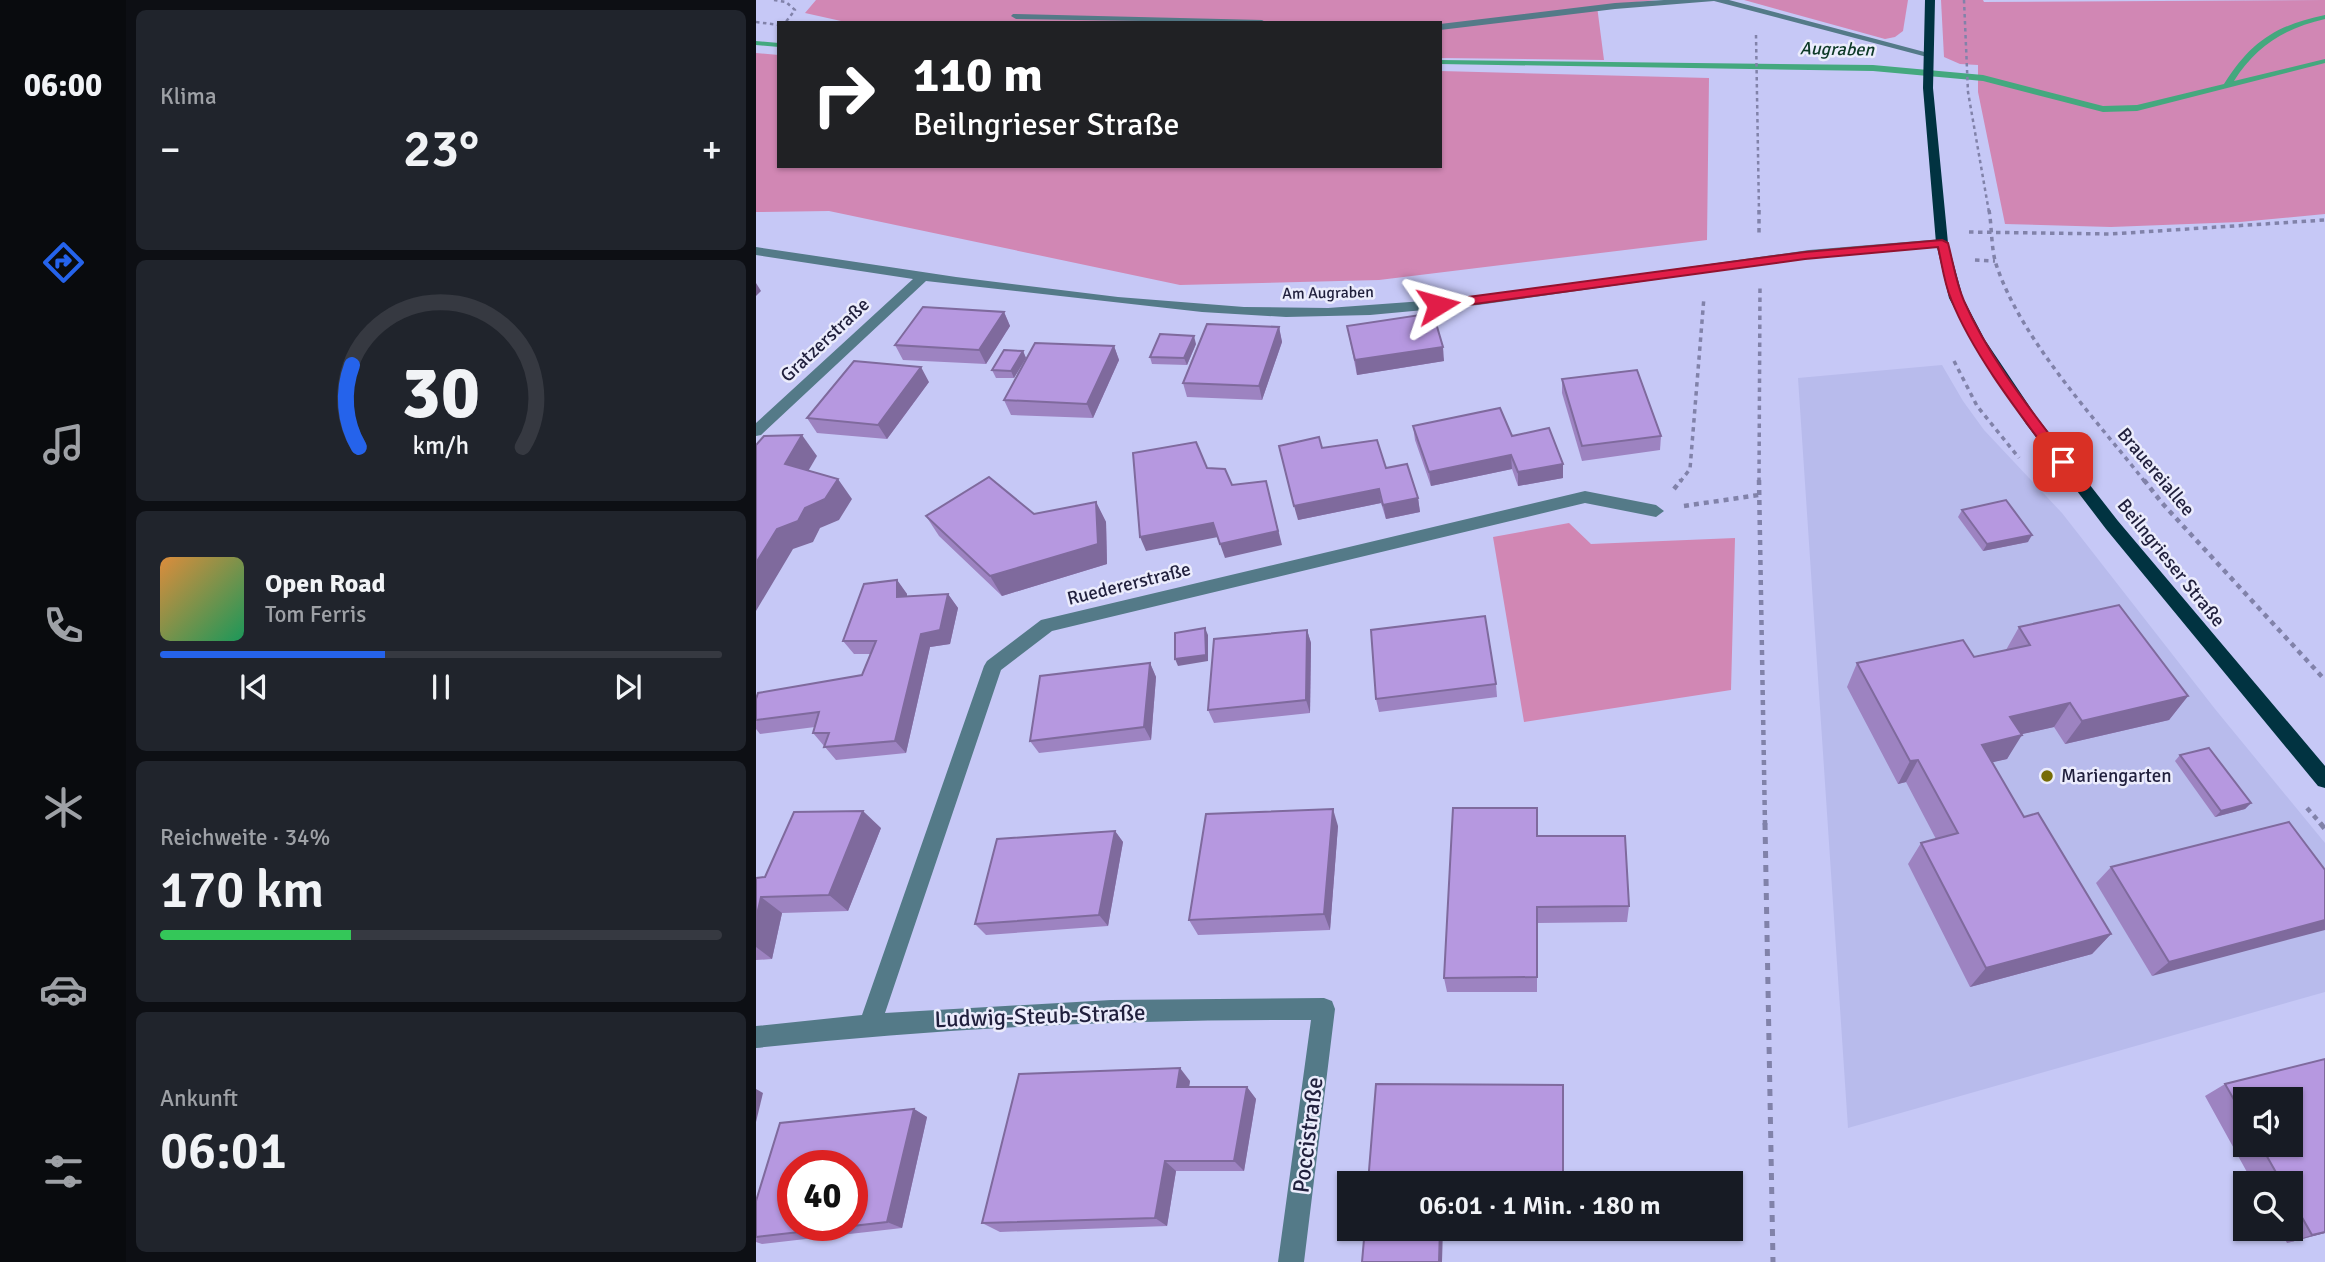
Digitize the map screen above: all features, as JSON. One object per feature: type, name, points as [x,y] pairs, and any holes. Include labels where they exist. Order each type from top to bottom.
[{"type":"main road","name":"Beilngrieser Straße","points":[[1930,0],[1928,88],[1942,243],[1956,298],[1978,341],[2031,420],[2194,626],[2325,780]]},
{"type":"street","points":[[1442,27],[1615,6],[1710,0]]},
{"type":"street","points":[[1725,1],[1928,57]]},
{"type":"street","points":[[1016,16],[1192,21]]},
{"type":"street","name":"Am Augraben","points":[[756,251],[921,278],[1154,305],[1297,313],[1411,309],[1760,268],[1900,245],[1942,243]]},
{"type":"street","name":"Gratzerstraße","points":[[756,431],[921,278]]},
{"type":"street","name":"Ruedererstraße","points":[[870,1023],[993,666],[1047,625],[1585,497],[1656,511]]},
{"type":"street","name":"Ludwig-Steub-Straße","points":[[756,1037],[870,1023],[1220,1008],[1324,1009]]},
{"type":"street","name":"Poccistraße","points":[[1291,1262],[1324,1009]]},
{"type":"path","points":[[774,0],[786,2],[795,10],[787,21]]},
{"type":"path","name":"Brauereiallee","points":[[1964,0],[1968,92],[1993,230],[1995,261],[2011,301],[2036,342],[2162,503],[2325,680]]},
{"type":"path","points":[[756,22],[777,25]]},
{"type":"path","points":[[1756,57],[1760,268],[1759,495],[1773,1262]]},
{"type":"path","points":[[1993,230],[2111,234],[2325,220]]},
{"type":"path","points":[[1656,511],[1690,470],[1705,284]]},
{"type":"path","points":[[1656,511],[1759,495]]},
{"type":"shaded area","points":[[816,0],[1657,0],[1597,6],[1604,60],[1442,58],[1442,21],[841,21],[805,13]]},
{"type":"shaded area","points":[[1744,0],[1908,0],[1903,31],[1895,37],[1885,39]]},
{"type":"shaded area","points":[[1941,0],[2325,0],[2325,214],[2240,222],[2111,227],[2005,224],[1978,92],[1978,65],[1960,64],[1944,57]]},
{"type":"shaded area","points":[[756,53],[777,55],[777,168],[1442,168],[1442,71],[1709,78],[1707,240],[1379,280],[1180,285],[829,211],[756,212]]},
{"type":"shaded area","name":"Mariengarten","points":[[1942,365],[1984,430],[2062,513],[2215,709],[2325,843],[2325,992],[1848,1128],[1798,378]]},
{"type":"shaded area","points":[[1569,523],[1591,544],[1735,538],[1731,690],[1524,722],[1493,537]]},
{"type":"building","points":[[923,307],[1004,312],[979,350],[895,345]]},
{"type":"building","points":[[1433,313],[1443,347],[1355,360],[1347,326]]},
{"type":"building","points":[[1207,324],[1279,327],[1259,386],[1183,383]]},
{"type":"building","points":[[1160,334],[1194,336],[1184,358],[1150,357]]},
{"type":"building","points":[[1035,343],[1114,346],[1087,404],[1004,400]]},
{"type":"building","points":[[1004,350],[1023,351],[1011,371],[992,370]]},
{"type":"building","points":[[854,361],[921,367],[878,425],[807,418]]},
{"type":"building","points":[[1637,370],[1661,436],[1582,446],[1562,379]]},
{"type":"building","points":[[1500,408],[1512,436],[1549,428],[1563,464],[1518,472],[1511,455],[1429,472],[1413,426]]},
{"type":"building","points":[[802,435],[785,464],[838,479],[825,499],[805,508],[798,521],[777,529],[756,563],[756,445],[764,436]]},
{"type":"building","points":[[1319,437],[1322,448],[1377,440],[1386,468],[1407,464],[1418,498],[1383,505],[1379,489],[1294,506],[1279,446]]},
{"type":"building","points":[[1196,442],[1207,468],[1225,469],[1232,485],[1266,481],[1278,531],[1220,544],[1213,523],[1140,537],[1133,453]]},
{"type":"building","points":[[989,477],[1034,514],[1096,502],[1098,544],[990,576],[926,516]]},
{"type":"building","points":[[2006,500],[2032,535],[1987,544],[1962,510]]},
{"type":"building","points":[[897,580],[897,597],[948,594],[940,630],[921,634],[895,741],[824,747],[829,733],[813,733],[819,712],[756,720],[758,693],[862,675],[876,641],[843,641],[864,584]]},
{"type":"building","points":[[2119,605],[2188,696],[2082,721],[2070,703],[2010,717],[2022,735],[1982,745],[2024,817],[2038,813],[2111,934],[1986,968],[1921,843],[1958,833],[1918,760],[1910,761],[1857,663],[1963,640],[1974,657],[2030,645],[2019,627]]},
{"type":"building","points":[[1485,616],[1496,684],[1376,699],[1371,630]]},
{"type":"building","points":[[1205,628],[1206,655],[1175,659],[1175,633]]},
{"type":"building","points":[[1307,630],[1306,700],[1208,710],[1214,639]]},
{"type":"building","points":[[1150,663],[1144,727],[1030,741],[1040,676]]},
{"type":"building","points":[[2209,748],[2251,803],[2221,811],[2180,755]]},
{"type":"building","points":[[1453,808],[1537,808],[1537,836],[1625,836],[1629,906],[1537,907],[1537,977],[1444,978]]},
{"type":"building","points":[[1333,809],[1324,914],[1189,920],[1206,814]]},
{"type":"building","points":[[863,811],[829,895],[761,897],[756,919],[756,878],[765,877],[794,812]]},
{"type":"building","points":[[2289,822],[2325,870],[2325,920],[2169,962],[2111,867]]},
{"type":"building","points":[[1115,831],[1099,915],[975,924],[997,839]]},
{"type":"building","points":[[2325,1059],[2325,1232],[2312,1235],[2303,1219],[2303,1171],[2275,1171],[2267,1157],[2303,1157],[2303,1087],[2233,1087],[2233,1098],[2225,1084]]},
{"type":"building","points":[[1180,1068],[1177,1087],[1247,1087],[1234,1161],[1165,1161],[1155,1218],[982,1223],[1019,1074]]},
{"type":"building","points":[[1376,1084],[1563,1085],[1563,1171],[1369,1171]]},
{"type":"building","points":[[914,1109],[887,1222],[868,1224],[868,1150],[777,1150],[777,1235],[756,1237],[756,1201],[780,1123]]},
{"type":"building","points":[[1364,1241],[1440,1241],[1439,1262],[1362,1262]]},
{"type":"waterway","name":"Augraben","points":[[2227,85],[2246,59],[2267,39],[2293,25],[2325,17]]},
{"type":"waterway","name":"Augraben","points":[[756,43],[777,45]]},
{"type":"waterway","name":"Augraben","points":[[2227,85],[2325,61]]},
{"type":"waterway","name":"Augraben","points":[[1442,62],[1873,68],[1983,78],[2103,109],[2137,108],[2227,85]]},
{"type":"place","name":"Mariengarten","points":[[2047,776]]},
{"type":"route","points":[[1438,305],[1805,256],[1942,243],[1956,298],[1978,341],[2063,462]]}]
